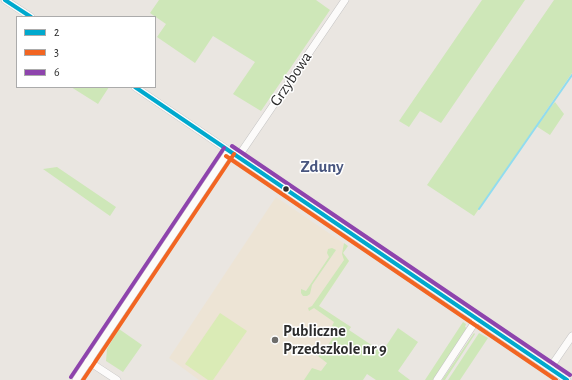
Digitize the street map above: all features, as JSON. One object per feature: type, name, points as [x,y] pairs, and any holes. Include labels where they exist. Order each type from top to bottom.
[{"type":"street","points":[[5,0],[29,16]]},
{"type":"street","name":"Grzybowa","points":[[238,157],[345,0]]},
{"type":"street","points":[[136,88],[567,380]]},
{"type":"street","points":[[76,380],[229,151]]},
{"type":"street","points":[[437,380],[477,319]]},
{"type":"street","points":[[550,368],[572,336]]},
{"type":"street","points":[[88,361],[117,380]]},
{"type":"shaded area","points":[[276,197],[348,246],[343,253],[349,261],[319,306],[351,327],[315,380],[199,380],[169,358]]},
{"type":"green space","points":[[159,0],[316,0],[330,10],[261,111],[233,94],[255,62],[213,36],[195,63],[157,37],[166,24],[150,13]]},
{"type":"green space","points":[[482,0],[525,0],[441,123],[420,111],[409,127],[399,121]]},
{"type":"green space","points":[[554,0],[572,0],[572,73],[539,121],[555,102],[564,114],[550,135],[536,126],[474,216],[427,185]]},
{"type":"green space","points":[[73,88],[108,88],[98,104]]},
{"type":"green space","points":[[57,167],[116,207],[110,216],[43,169]]},
{"type":"green space","points":[[344,243],[348,246],[343,253],[349,261],[319,306],[351,327],[349,330],[382,352],[398,328],[418,342],[398,371],[410,380],[376,380],[367,374],[363,380],[304,380],[312,368],[321,371],[327,363],[318,356],[317,353],[318,351],[322,354],[336,333],[332,326],[334,322],[314,308],[309,311],[308,308],[312,306],[344,260],[342,254]]},
{"type":"green space","points":[[332,248],[336,250],[312,285],[310,294],[303,296],[301,289],[306,291],[329,257],[327,253],[328,249]]},
{"type":"green space","points":[[220,313],[247,331],[213,380],[208,380],[185,364]]},
{"type":"green space","points":[[463,322],[466,324],[465,327],[467,328],[433,380],[425,380]]},
{"type":"green space","points":[[119,329],[142,345],[123,372],[106,361],[107,349]]},
{"type":"green space","points":[[474,333],[475,334],[445,380],[442,380]]},
{"type":"green space","points":[[479,333],[488,338],[460,380],[448,380]]},
{"type":"waterway","points":[[479,209],[572,75]]},
{"type":"transit line","name":"2","points":[[5,0],[29,16]]},
{"type":"transit line","name":"2","points":[[136,88],[567,380]]},
{"type":"transit line","name":"6","points":[[232,146],[570,375]]},
{"type":"transit line","name":"6","points":[[71,377],[224,148]]},
{"type":"transit line","name":"3","points":[[83,380],[234,154]]},
{"type":"transit line","name":"3","points":[[226,156],[556,380]]},
{"type":"place","name":"Publiczne Przedszkole nr 9","points":[[275,340]]},
{"type":"district","name":"Zduny","points":[[322,167]]}]
